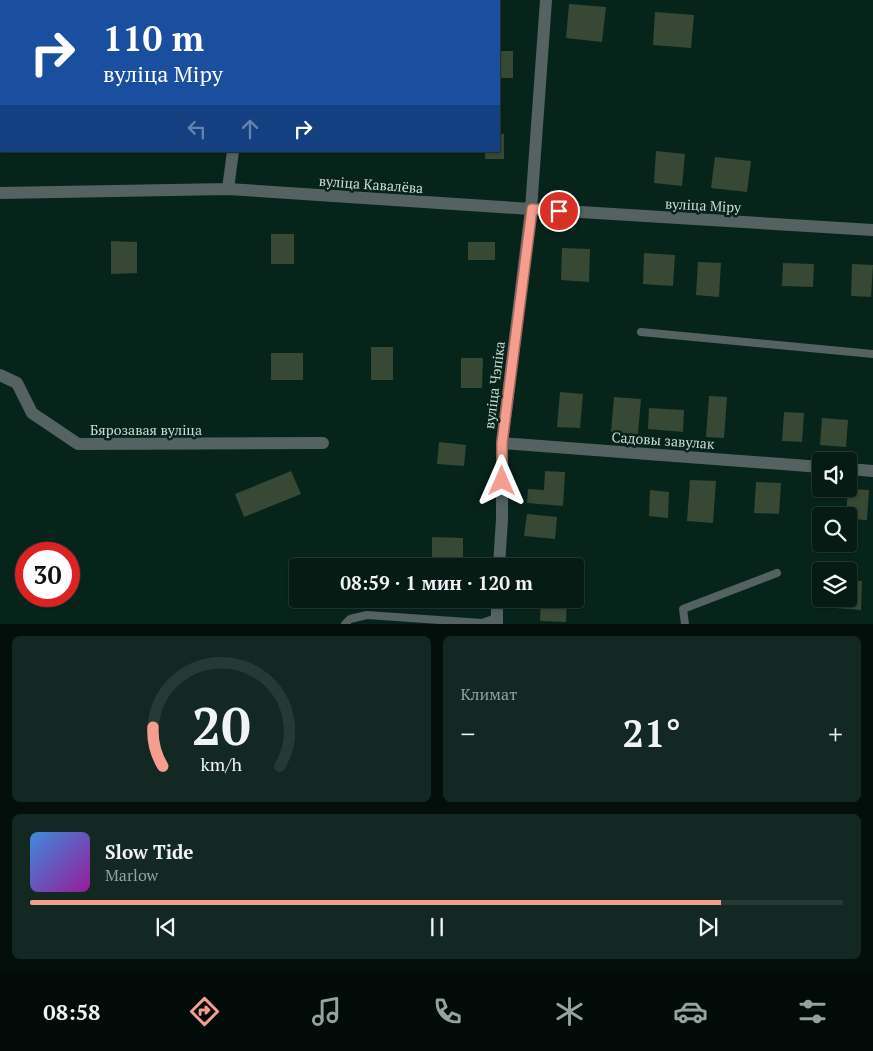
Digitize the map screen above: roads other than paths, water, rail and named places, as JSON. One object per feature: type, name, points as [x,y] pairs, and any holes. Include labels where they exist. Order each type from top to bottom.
[{"type":"street","points":[[532,209],[546,0]]},
{"type":"street","points":[[228,189],[233,152]]},
{"type":"street","name":"вуліца Кавалёва","points":[[0,193],[228,189],[532,209]]},
{"type":"street","name":"вуліца Міру","points":[[532,209],[873,230]]},
{"type":"street","name":"вуліца Чэпіка","points":[[500,558],[502,519],[502,443],[532,209]]},
{"type":"street","name":"Бярозавая вуліца","points":[[0,376],[17,383],[32,413],[78,444],[323,443]]},
{"type":"street","name":"Садовы завулак","points":[[502,443],[812,466]]},
{"type":"street","points":[[857,470],[873,471]]},
{"type":"street","points":[[496,621],[497,608]]},
{"type":"lane","points":[[640,332],[873,354]]},
{"type":"lane","points":[[685,624],[683,609],[777,573]]},
{"type":"lane","points":[[345,624],[350,619],[367,615],[482,623],[496,621]]}]
